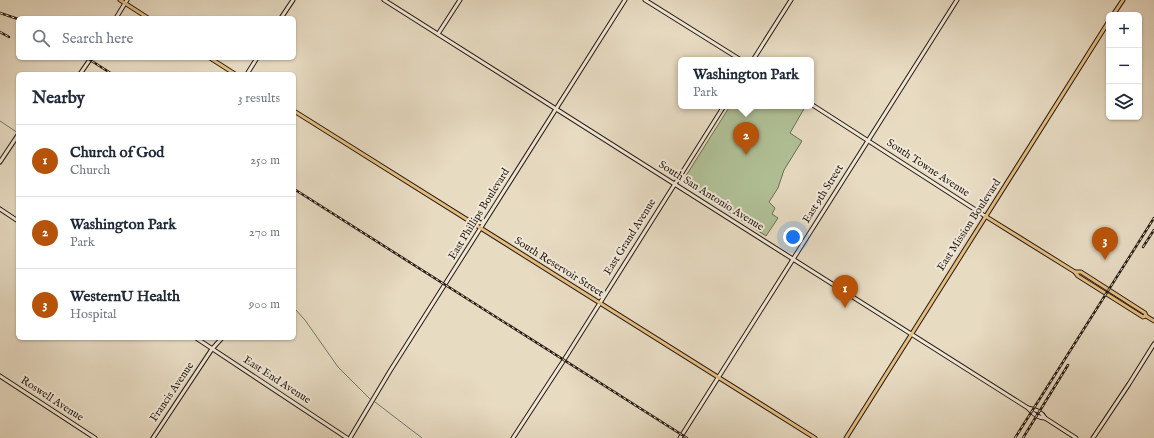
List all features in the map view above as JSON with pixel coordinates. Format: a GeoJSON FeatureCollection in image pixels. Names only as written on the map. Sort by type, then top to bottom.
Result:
{"type":"FeatureCollection","features":[{"type":"Feature","properties":{"kind":"main road"},"geometry":{"type":"LineString","coordinates":[[120,0],[126,2],[145,16]]}},
{"type":"Feature","properties":{"kind":"main road"},"geometry":{"type":"LineString","coordinates":[[1115,12],[1123,0]]}},
{"type":"Feature","properties":{"kind":"main road","name":"East Mission Boulevard"},"geometry":{"type":"LineString","coordinates":[[846,438],[1106,26]]}},
{"type":"Feature","properties":{"kind":"main road"},"geometry":{"type":"LineString","coordinates":[[213,60],[232,72]]}},
{"type":"Feature","properties":{"kind":"main road","name":"South Reservoir Street"},"geometry":{"type":"LineString","coordinates":[[296,112],[815,438]]}},
{"type":"Feature","properties":{"kind":"main road","name":"South Towne Avenue"},"geometry":{"type":"LineString","coordinates":[[986,216],[1075,272]]}},
{"type":"Feature","properties":{"kind":"main road"},"geometry":{"type":"LineString","coordinates":[[1075,272],[1078,276],[1143,317],[1146,316]]}},
{"type":"Feature","properties":{"kind":"main road"},"geometry":{"type":"LineString","coordinates":[[1075,272],[1081,272],[1145,313],[1146,316],[1154,321]]}},
{"type":"Feature","properties":{"kind":"street"},"geometry":{"type":"LineString","coordinates":[[282,16],[293,0]]}},
{"type":"Feature","properties":{"kind":"street","name":"South San Antonio Avenue"},"geometry":{"type":"LineString","coordinates":[[384,0],[912,334],[1028,408],[1041,418],[1045,418],[1076,438]]}},
{"type":"Feature","properties":{"kind":"street"},"geometry":{"type":"LineString","coordinates":[[438,34],[460,0]]}},
{"type":"Feature","properties":{"kind":"street","name":"East Phillips Boulevard"},"geometry":{"type":"LineString","coordinates":[[348,438],[625,0]]}},
{"type":"Feature","properties":{"kind":"street"},"geometry":{"type":"LineString","coordinates":[[645,0],[737,57]]}},
{"type":"Feature","properties":{"kind":"street"},"geometry":{"type":"LineString","coordinates":[[755,57],[791,0]]}},
{"type":"Feature","properties":{"kind":"street","name":"East 9th Street"},"geometry":{"type":"LineString","coordinates":[[680,438],[957,0]]}},
{"type":"Feature","properties":{"kind":"street"},"geometry":{"type":"LineString","coordinates":[[117,16],[126,2]]}},
{"type":"Feature","properties":{"kind":"street"},"geometry":{"type":"LineString","coordinates":[[81,72],[90,60]]}},
{"type":"Feature","properties":{"kind":"street"},"geometry":{"type":"LineString","coordinates":[[248,72],[256,60]]}},
{"type":"Feature","properties":{"kind":"street","name":"South Towne Avenue"},"geometry":{"type":"LineString","coordinates":[[814,106],[986,216]]}},
{"type":"Feature","properties":{"kind":"street","name":"East Grand Avenue"},"geometry":{"type":"LineString","coordinates":[[513,438],[564,360],[722,109]]}},
{"type":"Feature","properties":{"kind":"street"},"geometry":{"type":"LineString","coordinates":[[0,162],[16,138]]}},
{"type":"Feature","properties":{"kind":"street"},"geometry":{"type":"LineString","coordinates":[[0,209],[16,220]]}},
{"type":"Feature","properties":{"kind":"street","name":"East End Avenue"},"geometry":{"type":"LineString","coordinates":[[199,340],[348,438]]}},
{"type":"Feature","properties":{"kind":"street","name":"Francis Avenue"},"geometry":{"type":"LineString","coordinates":[[152,438],[212,349],[220,340]]}},
{"type":"Feature","properties":{"kind":"street"},"geometry":{"type":"LineString","coordinates":[[1093,438],[1154,344]]}},
{"type":"Feature","properties":{"kind":"street","name":"Roswell Avenue"},"geometry":{"type":"LineString","coordinates":[[0,376],[95,438]]}},
{"type":"Feature","properties":{"kind":"green space"},"geometry":{"type":"Polygon","coordinates":[[[728,109],[804,109],[790,133],[802,141],[784,170],[778,188],[769,202],[775,208],[772,214],[778,218],[766,236],[682,182],[728,109]]]}},
{"type":"Feature","properties":{"kind":"waterway"},"geometry":{"type":"LineString","coordinates":[[0,121],[16,132]]}},
{"type":"Feature","properties":{"kind":"waterway"},"geometry":{"type":"LineString","coordinates":[[296,310],[305,320],[338,367],[370,399]]}},
{"type":"Feature","properties":{"kind":"waterway"},"geometry":{"type":"LineString","coordinates":[[375,402],[422,438]]}},
{"type":"Feature","properties":{"kind":"railway"},"geometry":{"type":"LineString","coordinates":[[0,13],[16,18]]}},
{"type":"Feature","properties":{"kind":"railway"},"geometry":{"type":"LineString","coordinates":[[0,32],[9,37]]}},
{"type":"Feature","properties":{"kind":"railway"},"geometry":{"type":"LineString","coordinates":[[90,60],[109,72]]}},
{"type":"Feature","properties":{"kind":"railway"},"geometry":{"type":"LineString","coordinates":[[296,190],[687,438]]}},
{"type":"Feature","properties":{"kind":"railway"},"geometry":{"type":"LineString","coordinates":[[1015,438],[1154,218]]}},
{"type":"Feature","properties":{"kind":"railway"},"geometry":{"type":"LineString","coordinates":[[1143,247],[1154,230]]}},
{"type":"Feature","properties":{"kind":"railway"},"geometry":{"type":"LineString","coordinates":[[1023,438],[1068,365]]}},
{"type":"Feature","properties":{"kind":"place","name":"Washington Park"},"geometry":{"type":"Point","coordinates":[746,155]}},
{"type":"Feature","properties":{"kind":"place","name":"WesternU Health"},"geometry":{"type":"Point","coordinates":[1105,260]}},
{"type":"Feature","properties":{"kind":"place","name":"Church of God"},"geometry":{"type":"Point","coordinates":[845,308]}}]}
